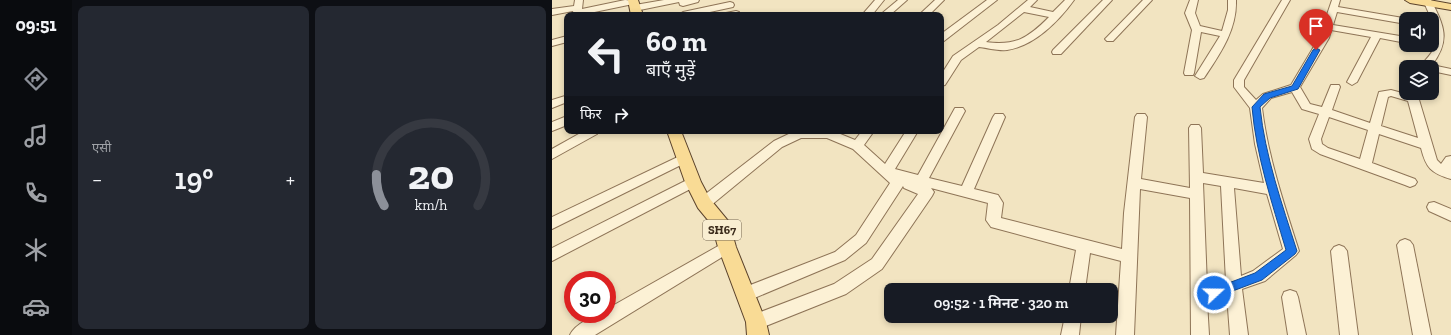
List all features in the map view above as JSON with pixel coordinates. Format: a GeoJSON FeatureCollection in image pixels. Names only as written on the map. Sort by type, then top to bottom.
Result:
{"type":"FeatureCollection","features":[{"type":"Feature","properties":{"kind":"main road"},"geometry":{"type":"LineString","coordinates":[[1410,0],[1428,2],[1451,8]]}},
{"type":"Feature","properties":{"kind":"main road","name":"SH67"},"geometry":{"type":"LineString","coordinates":[[675,134],[693,182],[704,203],[720,222],[727,247],[746,294],[757,328]]}},
{"type":"Feature","properties":{"kind":"street"},"geometry":{"type":"LineString","coordinates":[[585,12],[695,0]]}},
{"type":"Feature","properties":{"kind":"street"},"geometry":{"type":"LineString","coordinates":[[870,12],[880,0]]}},
{"type":"Feature","properties":{"kind":"street"},"geometry":{"type":"LineString","coordinates":[[889,12],[903,0]]}},
{"type":"Feature","properties":{"kind":"street"},"geometry":{"type":"LineString","coordinates":[[927,12],[940,0]]}},
{"type":"Feature","properties":{"kind":"street"},"geometry":{"type":"LineString","coordinates":[[944,37],[993,0]]}},
{"type":"Feature","properties":{"kind":"street"},"geometry":{"type":"LineString","coordinates":[[944,78],[957,58],[1001,28],[1033,0]]}},
{"type":"Feature","properties":{"kind":"street"},"geometry":{"type":"LineString","coordinates":[[978,44],[1006,47],[1017,45],[1036,33],[1070,0]]}},
{"type":"Feature","properties":{"kind":"street"},"geometry":{"type":"LineString","coordinates":[[1057,52],[1108,0]]}},
{"type":"Feature","properties":{"kind":"street"},"geometry":{"type":"LineString","coordinates":[[1110,40],[1148,0]]}},
{"type":"Feature","properties":{"kind":"street"},"geometry":{"type":"LineString","coordinates":[[1189,73],[1197,28],[1190,13],[1194,0]]}},
{"type":"Feature","properties":{"kind":"street"},"geometry":{"type":"LineString","coordinates":[[1200,76],[1221,43],[1232,13],[1232,0]]}},
{"type":"Feature","properties":{"kind":"street"},"geometry":{"type":"LineString","coordinates":[[1199,294],[1214,293],[1258,276],[1291,251],[1258,132],[1256,107],[1239,87],[1239,80],[1286,0]]}},
{"type":"Feature","properties":{"kind":"street"},"geometry":{"type":"LineString","coordinates":[[681,1],[685,12]]}},
{"type":"Feature","properties":{"kind":"street"},"geometry":{"type":"LineString","coordinates":[[696,12],[729,2],[733,12]]}},
{"type":"Feature","properties":{"kind":"street"},"geometry":{"type":"LineString","coordinates":[[1428,2],[1432,12]]}},
{"type":"Feature","properties":{"kind":"street"},"geometry":{"type":"LineString","coordinates":[[552,12],[579,4]]}},
{"type":"Feature","properties":{"kind":"street"},"geometry":{"type":"LineString","coordinates":[[1256,107],[1267,96],[1295,87],[1324,38],[1335,5],[1399,19]]}},
{"type":"Feature","properties":{"kind":"street"},"geometry":{"type":"LineString","coordinates":[[1024,9],[1054,15]]}},
{"type":"Feature","properties":{"kind":"street"},"geometry":{"type":"LineString","coordinates":[[1328,27],[1399,39]]}},
{"type":"Feature","properties":{"kind":"street"},"geometry":{"type":"LineString","coordinates":[[1439,27],[1451,31]]}},
{"type":"Feature","properties":{"kind":"street"},"geometry":{"type":"LineString","coordinates":[[1197,28],[1224,34]]}},
{"type":"Feature","properties":{"kind":"street"},"geometry":{"type":"LineString","coordinates":[[1432,60],[1441,46],[1439,33]]}},
{"type":"Feature","properties":{"kind":"street"},"geometry":{"type":"LineString","coordinates":[[1352,82],[1377,34]]}},
{"type":"Feature","properties":{"kind":"street"},"geometry":{"type":"LineString","coordinates":[[552,43],[564,40]]}},
{"type":"Feature","properties":{"kind":"street"},"geometry":{"type":"LineString","coordinates":[[1439,69],[1451,72]]}},
{"type":"Feature","properties":{"kind":"street"},"geometry":{"type":"LineString","coordinates":[[1295,87],[1306,106],[1426,145]]}},
{"type":"Feature","properties":{"kind":"street"},"geometry":{"type":"LineString","coordinates":[[1335,87],[1315,139],[1316,146],[1324,151],[1410,182]]}},
{"type":"Feature","properties":{"kind":"street"},"geometry":{"type":"LineString","coordinates":[[1365,166],[1383,94],[1399,94]]}},
{"type":"Feature","properties":{"kind":"street"},"geometry":{"type":"LineString","coordinates":[[552,104],[564,99]]}},
{"type":"Feature","properties":{"kind":"street"},"geometry":{"type":"LineString","coordinates":[[1413,100],[1431,162],[1436,168],[1447,172],[1451,160]]}},
{"type":"Feature","properties":{"kind":"street"},"geometry":{"type":"LineString","coordinates":[[921,181],[959,111]]}},
{"type":"Feature","properties":{"kind":"street"},"geometry":{"type":"LineString","coordinates":[[966,191],[999,117]]}},
{"type":"Feature","properties":{"kind":"street"},"geometry":{"type":"LineString","coordinates":[[1125,335],[1134,183],[1141,117]]}},
{"type":"Feature","properties":{"kind":"street"},"geometry":{"type":"LineString","coordinates":[[552,127],[564,121]]}},
{"type":"Feature","properties":{"kind":"street"},"geometry":{"type":"LineString","coordinates":[[1195,128],[1200,335]]}},
{"type":"Feature","properties":{"kind":"street"},"geometry":{"type":"LineString","coordinates":[[552,155],[588,134]]}},
{"type":"Feature","properties":{"kind":"street"},"geometry":{"type":"LineString","coordinates":[[704,203],[778,144],[799,134],[838,134],[857,146],[893,177],[927,192],[877,264],[840,289],[757,328]]}},
{"type":"Feature","properties":{"kind":"street"},"geometry":{"type":"LineString","coordinates":[[857,146],[866,134]]}},
{"type":"Feature","properties":{"kind":"street"},"geometry":{"type":"LineString","coordinates":[[746,294],[840,256],[861,239],[893,177],[911,134]]}},
{"type":"Feature","properties":{"kind":"street"},"geometry":{"type":"LineString","coordinates":[[552,223],[684,158]]}},
{"type":"Feature","properties":{"kind":"street"},"geometry":{"type":"LineString","coordinates":[[893,177],[921,181],[986,196],[996,201],[993,220],[996,223],[1129,257]]}},
{"type":"Feature","properties":{"kind":"street"},"geometry":{"type":"LineString","coordinates":[[1196,177],[1273,190]]}},
{"type":"Feature","properties":{"kind":"street"},"geometry":{"type":"LineString","coordinates":[[552,255],[693,182]]}},
{"type":"Feature","properties":{"kind":"street"},"geometry":{"type":"LineString","coordinates":[[1227,182],[1239,335]]}},
{"type":"Feature","properties":{"kind":"street"},"geometry":{"type":"LineString","coordinates":[[1134,183],[1197,194]]}},
{"type":"Feature","properties":{"kind":"street"},"geometry":{"type":"LineString","coordinates":[[1434,207],[1451,214]]}},
{"type":"Feature","properties":{"kind":"street"},"geometry":{"type":"LineString","coordinates":[[1405,245],[1422,335]]}},
{"type":"Feature","properties":{"kind":"street"},"geometry":{"type":"LineString","coordinates":[[1078,283],[1084,246]]}},
{"type":"Feature","properties":{"kind":"street"},"geometry":{"type":"LineString","coordinates":[[579,335],[727,247]]}},
{"type":"Feature","properties":{"kind":"street"},"geometry":{"type":"LineString","coordinates":[[1339,251],[1350,335]]}},
{"type":"Feature","properties":{"kind":"street"},"geometry":{"type":"LineString","coordinates":[[1290,297],[1297,335]]}},
{"type":"Feature","properties":{"kind":"street"},"geometry":{"type":"LineString","coordinates":[[1070,335],[1072,323]]}},
{"type":"Feature","properties":{"kind":"route"},"geometry":{"type":"LineString","coordinates":[[1214,293],[1258,276],[1291,251],[1258,132],[1256,107],[1267,96],[1295,87],[1316,50]]}}]}
